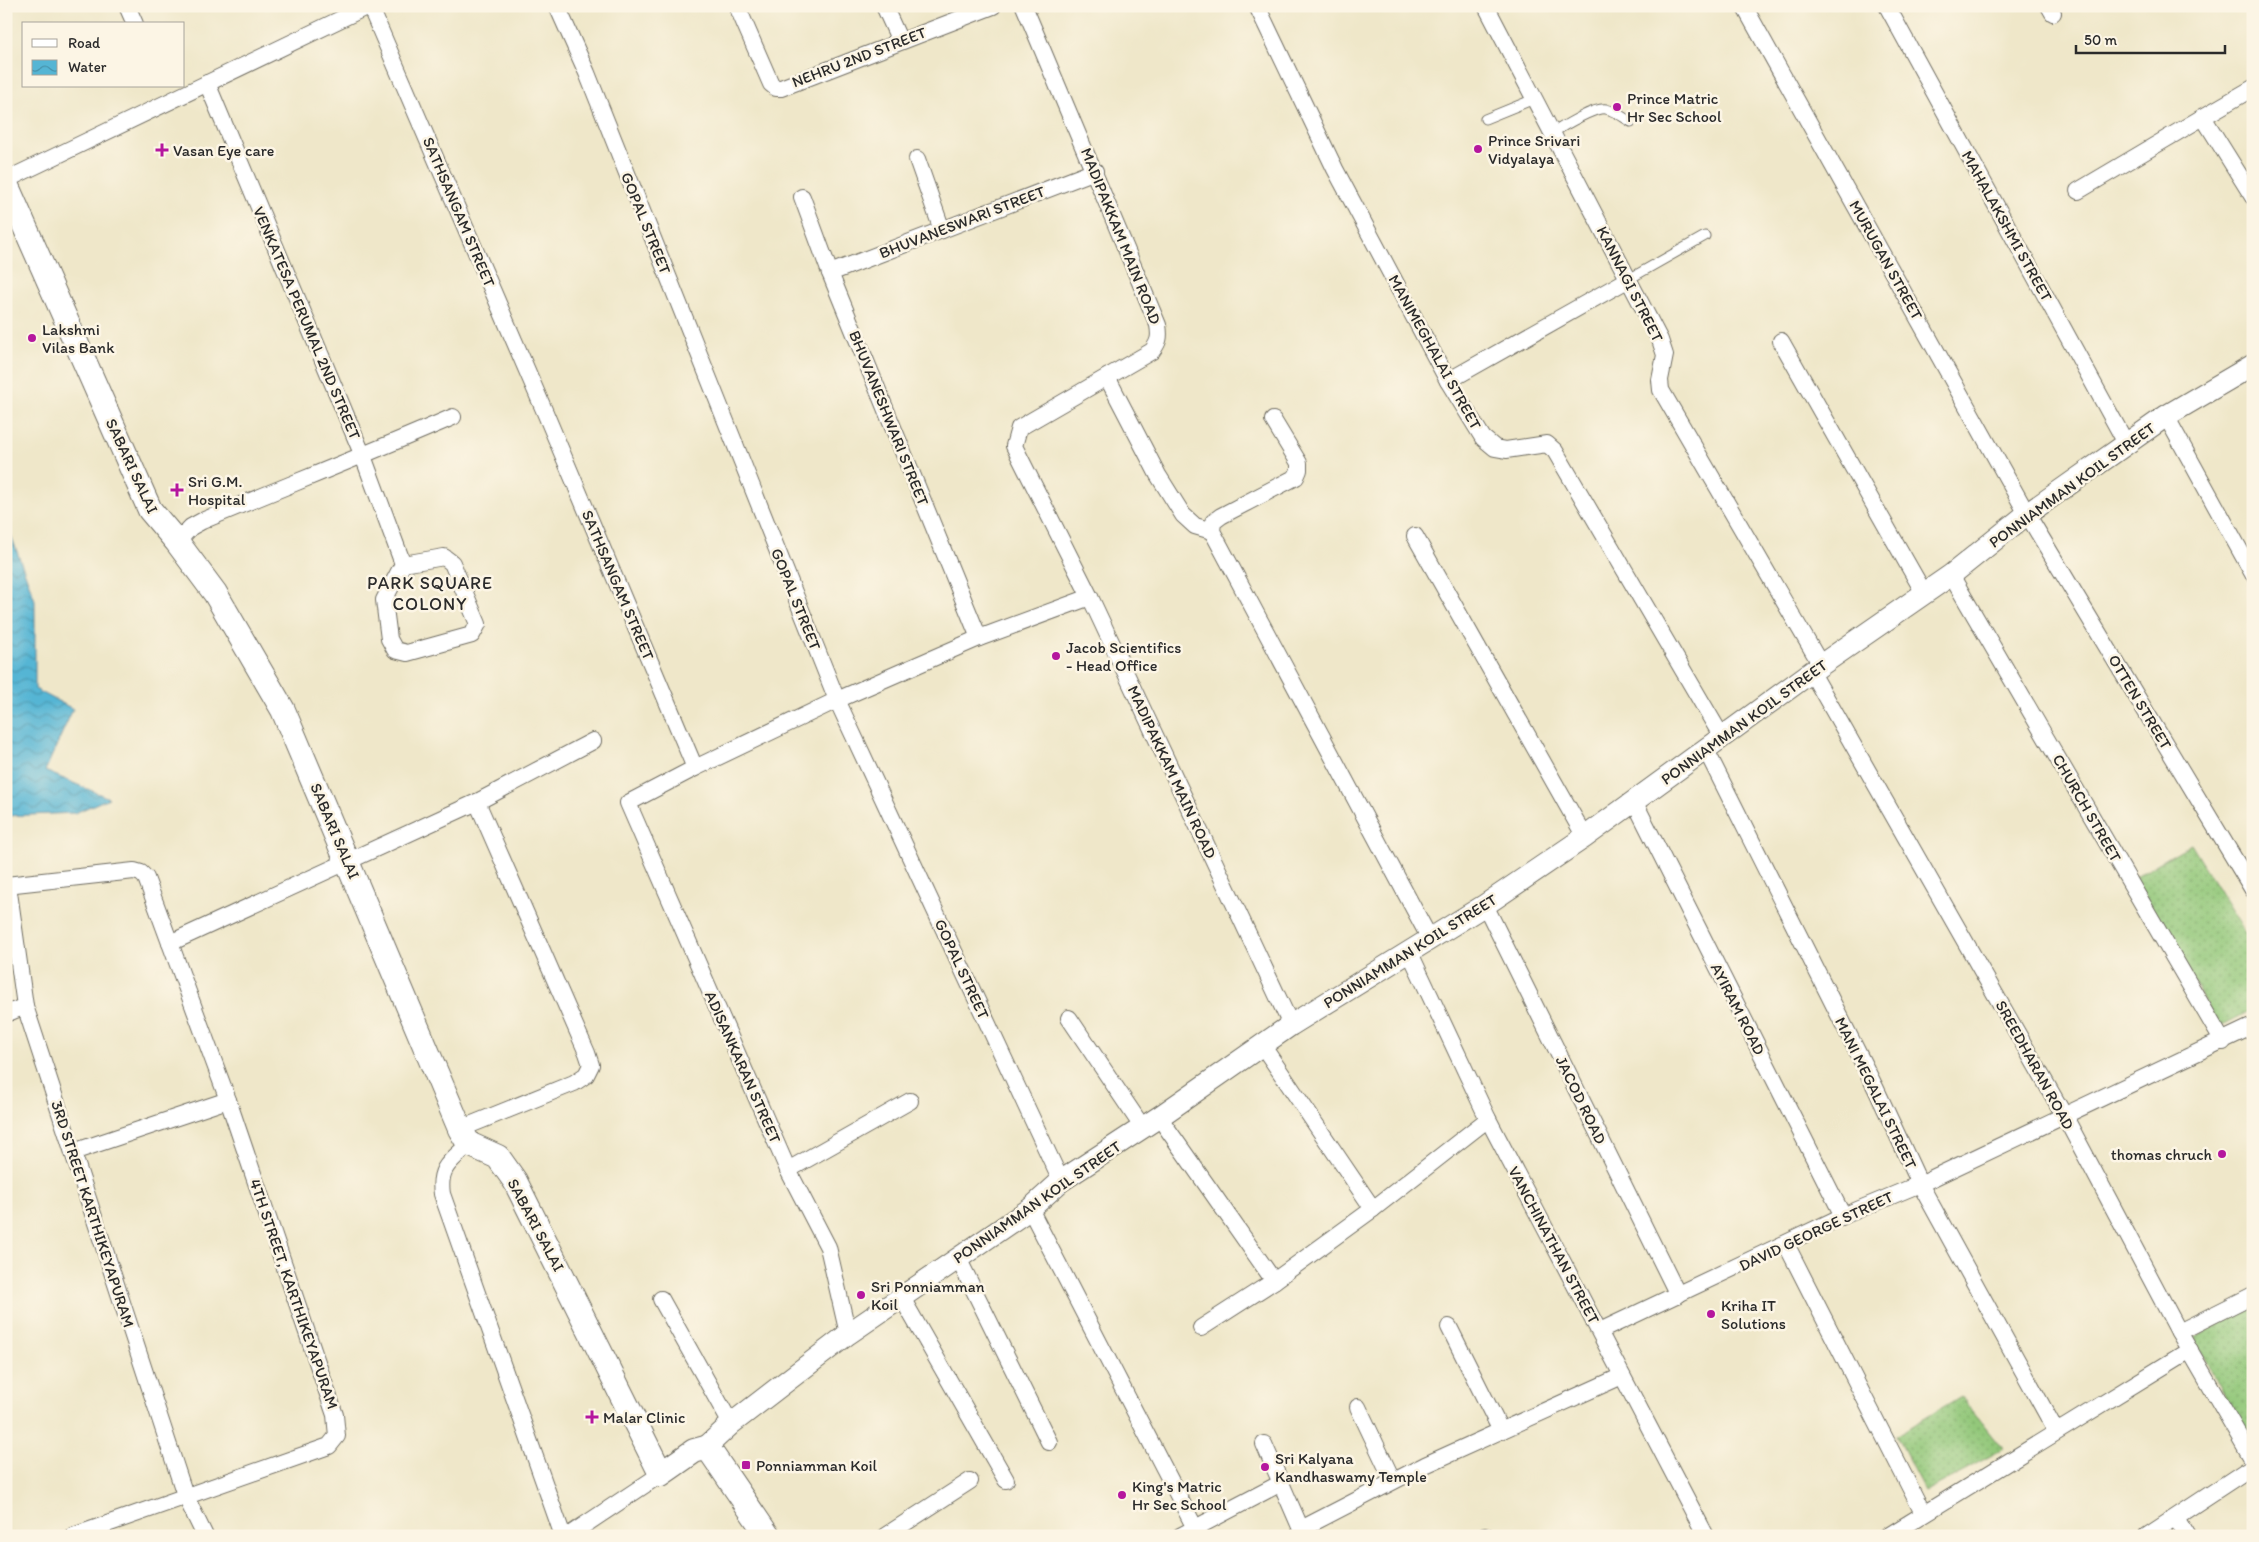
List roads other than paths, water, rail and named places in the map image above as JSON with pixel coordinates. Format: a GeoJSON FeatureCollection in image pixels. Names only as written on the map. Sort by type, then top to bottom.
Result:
{"type":"FeatureCollection","features":[{"type":"Feature","properties":{"kind":"main road","name":"SABARI SALAI"},"geometry":{"type":"LineString","coordinates":[[6,184],[150,510],[177,542],[215,593],[283,710],[465,1136],[498,1157],[515,1181],[661,1474]]}},
{"type":"Feature","properties":{"kind":"main road","name":"PONNIAMMAN KOIL STREET"},"geometry":{"type":"LineString","coordinates":[[661,1474],[694,1451],[705,1448]]}},
{"type":"Feature","properties":{"kind":"main road"},"geometry":{"type":"LineString","coordinates":[[705,1448],[712,1454],[768,1536]]}},
{"type":"Feature","properties":{"kind":"street"},"geometry":{"type":"LineString","coordinates":[[127,6],[134,22]]}},
{"type":"Feature","properties":{"kind":"street"},"geometry":{"type":"LineString","coordinates":[[6,180],[166,93],[207,83],[369,6]]}},
{"type":"Feature","properties":{"kind":"street","name":"SATHSANGAM STREET"},"geometry":{"type":"LineString","coordinates":[[369,6],[544,410],[695,768]]}},
{"type":"Feature","properties":{"kind":"street","name":"GOPAL STREET"},"geometry":{"type":"LineString","coordinates":[[557,6],[590,83],[837,700],[1061,1181]]}},
{"type":"Feature","properties":{"kind":"street","name":"NEHRU 2ND STREET"},"geometry":{"type":"LineString","coordinates":[[737,6],[771,84],[776,88],[781,88],[993,6]]}},
{"type":"Feature","properties":{"kind":"street"},"geometry":{"type":"LineString","coordinates":[[884,6],[900,41]]}},
{"type":"Feature","properties":{"kind":"street","name":"MADIPAKKAM MAIN ROAD"},"geometry":{"type":"LineString","coordinates":[[1024,6],[1158,325],[1160,335],[1159,341],[1152,351],[1019,428],[1014,446],[1090,597],[1291,1025]]}},
{"type":"Feature","properties":{"kind":"street","name":"MANIMEGHALAI STREET"},"geometry":{"type":"LineString","coordinates":[[1257,6],[1335,168],[1448,381],[1483,438],[1495,448],[1506,450],[1547,444],[1555,451],[1714,744]]}},
{"type":"Feature","properties":{"kind":"street","name":"KANNAGI STREET"},"geometry":{"type":"LineString","coordinates":[[1486,6],[1660,340],[1665,355],[1660,380],[1661,390],[1816,669]]}},
{"type":"Feature","properties":{"kind":"street","name":"MURUGAN STREET"},"geometry":{"type":"LineString","coordinates":[[1744,6],[2027,514]]}},
{"type":"Feature","properties":{"kind":"street","name":"MAHALAKSHMI STREET"},"geometry":{"type":"LineString","coordinates":[[1887,6],[2127,445]]}},
{"type":"Feature","properties":{"kind":"street","name":"VENKATESA PERUMAL 2ND STREET"},"geometry":{"type":"LineString","coordinates":[[207,83],[364,456],[403,564]]}},
{"type":"Feature","properties":{"kind":"street"},"geometry":{"type":"LineString","coordinates":[[2078,191],[2253,88]]}},
{"type":"Feature","properties":{"kind":"street"},"geometry":{"type":"LineString","coordinates":[[2203,118],[2253,197]]}},
{"type":"Feature","properties":{"kind":"street"},"geometry":{"type":"LineString","coordinates":[[917,158],[942,230]]}},
{"type":"Feature","properties":{"kind":"street","name":"BHUVANESWARI STREET"},"geometry":{"type":"LineString","coordinates":[[830,273],[1094,171]]}},
{"type":"Feature","properties":{"kind":"street","name":"BHUVANESHWARI STREET"},"geometry":{"type":"LineString","coordinates":[[802,197],[830,273],[979,638]]}},
{"type":"Feature","properties":{"kind":"street"},"geometry":{"type":"LineString","coordinates":[[1448,381],[1629,280]]}},
{"type":"Feature","properties":{"kind":"street"},"geometry":{"type":"LineString","coordinates":[[1781,341],[1924,593]]}},
{"type":"Feature","properties":{"kind":"street","name":"PONNIAMMAN KOIL STREET"},"geometry":{"type":"LineString","coordinates":[[705,1448],[731,1424],[848,1334],[1030,1209],[1061,1181],[1151,1122],[1291,1025],[1485,905],[1585,837],[1816,669],[1951,575],[2027,514],[2166,416],[2253,365]]}},
{"type":"Feature","properties":{"kind":"street"},"geometry":{"type":"LineString","coordinates":[[1107,377],[1158,475],[1183,515],[1195,526],[1212,531]]}},
{"type":"Feature","properties":{"kind":"street"},"geometry":{"type":"LineString","coordinates":[[177,542],[192,527],[202,521],[340,464],[364,456],[453,416]]}},
{"type":"Feature","properties":{"kind":"street"},"geometry":{"type":"LineString","coordinates":[[2166,416],[2253,574]]}},
{"type":"Feature","properties":{"kind":"street"},"geometry":{"type":"LineString","coordinates":[[1273,420],[1299,463],[1296,477],[1221,516],[1213,522],[1212,531],[1430,939]]}},
{"type":"Feature","properties":{"kind":"street","name":"OTTEN STREET"},"geometry":{"type":"LineString","coordinates":[[2027,514],[2253,890]]}},
{"type":"Feature","properties":{"kind":"street"},"geometry":{"type":"LineString","coordinates":[[1415,536],[1585,837]]}},
{"type":"Feature","properties":{"kind":"street"},"geometry":{"type":"LineString","coordinates":[[444,557],[452,563],[478,624],[472,636],[407,653],[395,650],[389,639],[384,600],[403,564],[444,557]]}},
{"type":"Feature","properties":{"kind":"street","name":"CHURCH STREET"},"geometry":{"type":"LineString","coordinates":[[1951,575],[2223,1042]]}},
{"type":"Feature","properties":{"kind":"street"},"geometry":{"type":"LineString","coordinates":[[695,768],[837,700],[979,638],[1090,597]]}},
{"type":"Feature","properties":{"kind":"street","name":"SREEDHARAN ROAD"},"geometry":{"type":"LineString","coordinates":[[1816,669],[2064,1116],[2179,1332],[2253,1460]]}},
{"type":"Feature","properties":{"kind":"street"},"geometry":{"type":"LineString","coordinates":[[170,943],[476,802],[592,742]]}},
{"type":"Feature","properties":{"kind":"street","name":"MANI MEGALAI STREET"},"geometry":{"type":"LineString","coordinates":[[1714,744],[1920,1184],[2056,1431]]}},
{"type":"Feature","properties":{"kind":"street","name":"ADISANKARAN STREET"},"geometry":{"type":"LineString","coordinates":[[695,768],[628,803],[788,1170],[828,1247],[848,1334]]}},
{"type":"Feature","properties":{"kind":"street","name":"AYIRAM ROAD"},"geometry":{"type":"LineString","coordinates":[[1634,801],[1843,1216]]}},
{"type":"Feature","properties":{"kind":"street"},"geometry":{"type":"LineString","coordinates":[[476,802],[591,1065],[586,1075],[574,1083],[465,1136],[442,1170],[440,1184],[563,1536]]}},
{"type":"Feature","properties":{"kind":"street","name":"4TH STREET, KARTHIKEYAPURAM"},"geometry":{"type":"LineString","coordinates":[[7,885],[138,872],[146,878],[228,1100],[335,1414],[337,1436],[329,1446],[185,1495],[73,1536]]}},
{"type":"Feature","properties":{"kind":"street","name":"3RD STREET KARTHIKEYAPURAM"},"geometry":{"type":"LineString","coordinates":[[7,885],[25,1006],[185,1495],[205,1536]]}},
{"type":"Feature","properties":{"kind":"street","name":"JACOD ROAD"},"geometry":{"type":"LineString","coordinates":[[1485,905],[1678,1295]]}},
{"type":"Feature","properties":{"kind":"street","name":"VANCHINATHAN STREET"},"geometry":{"type":"LineString","coordinates":[[1409,951],[1488,1119],[1706,1536]]}},
{"type":"Feature","properties":{"kind":"street"},"geometry":{"type":"LineString","coordinates":[[6,1014],[25,1006]]}},
{"type":"Feature","properties":{"kind":"street"},"geometry":{"type":"LineString","coordinates":[[1069,1018],[1274,1281]]}},
{"type":"Feature","properties":{"kind":"street","name":"DAVID GEORGE STREET"},"geometry":{"type":"LineString","coordinates":[[1600,1332],[1843,1216],[1920,1184],[2223,1042],[2253,1026]]}},
{"type":"Feature","properties":{"kind":"street"},"geometry":{"type":"LineString","coordinates":[[1262,1045],[1373,1209]]}},
{"type":"Feature","properties":{"kind":"street"},"geometry":{"type":"LineString","coordinates":[[73,1152],[228,1100]]}},
{"type":"Feature","properties":{"kind":"street"},"geometry":{"type":"LineString","coordinates":[[788,1170],[910,1101]]}},
{"type":"Feature","properties":{"kind":"street"},"geometry":{"type":"LineString","coordinates":[[1201,1328],[1274,1281],[1373,1209],[1488,1119]]}},
{"type":"Feature","properties":{"kind":"street"},"geometry":{"type":"LineString","coordinates":[[1030,1209],[1195,1528]]}},
{"type":"Feature","properties":{"kind":"street"},"geometry":{"type":"LineString","coordinates":[[1786,1244],[1923,1512]]}},
{"type":"Feature","properties":{"kind":"street"},"geometry":{"type":"LineString","coordinates":[[958,1258],[1049,1442]]}},
{"type":"Feature","properties":{"kind":"street"},"geometry":{"type":"LineString","coordinates":[[2179,1332],[2253,1295]]}},
{"type":"Feature","properties":{"kind":"street"},"geometry":{"type":"LineString","coordinates":[[902,1298],[1006,1480]]}},
{"type":"Feature","properties":{"kind":"street"},"geometry":{"type":"LineString","coordinates":[[661,1299],[731,1424]]}},
{"type":"Feature","properties":{"kind":"street"},"geometry":{"type":"LineString","coordinates":[[1449,1327],[1501,1430]]}},
{"type":"Feature","properties":{"kind":"street"},"geometry":{"type":"LineString","coordinates":[[1888,1536],[1923,1512],[2190,1350]]}},
{"type":"Feature","properties":{"kind":"street"},"geometry":{"type":"LineString","coordinates":[[1264,1444],[1303,1532],[1394,1482],[1501,1430],[1622,1376]]}},
{"type":"Feature","properties":{"kind":"street"},"geometry":{"type":"LineString","coordinates":[[1358,1406],[1394,1482]]}},
{"type":"Feature","properties":{"kind":"street"},"geometry":{"type":"LineString","coordinates":[[2147,1536],[2253,1466]]}},
{"type":"Feature","properties":{"kind":"street","name":"PONNIAMMAN KOIL STREET"},"geometry":{"type":"LineString","coordinates":[[568,1536],[661,1474]]}},
{"type":"Feature","properties":{"kind":"street"},"geometry":{"type":"LineString","coordinates":[[885,1536],[970,1481]]}},
{"type":"Feature","properties":{"kind":"street"},"geometry":{"type":"LineString","coordinates":[[1180,1536],[1281,1483]]}},
{"type":"Feature","properties":{"kind":"street"},"geometry":{"type":"LineString","coordinates":[[2176,1518],[2187,1536]]}},
{"type":"Feature","properties":{"kind":"lane"},"geometry":{"type":"LineString","coordinates":[[1485,119],[1534,99]]}},
{"type":"Feature","properties":{"kind":"lane"},"geometry":{"type":"LineString","coordinates":[[1552,133],[1592,112],[1605,108],[1631,122]]}},
{"type":"Feature","properties":{"kind":"lane"},"geometry":{"type":"LineString","coordinates":[[1629,280],[1705,236]]}},
{"type":"Feature","properties":{"kind":"water"},"geometry":{"type":"Polygon","coordinates":[[[6,522],[35,600],[35,689],[73,709],[45,771],[109,798],[75,813],[6,816],[6,522]]]}},
{"type":"Feature","properties":{"kind":"place","name":"Prince Matric Hr Sec School"},"geometry":{"type":"Point","coordinates":[1617,107]}},
{"type":"Feature","properties":{"kind":"place","name":"Prince Srivari Vidyalaya"},"geometry":{"type":"Point","coordinates":[1478,149]}},
{"type":"Feature","properties":{"kind":"place","name":"Vasan Eye care"},"geometry":{"type":"Point","coordinates":[162,150]}},
{"type":"Feature","properties":{"kind":"place","name":"Lakshmi Vilas Bank"},"geometry":{"type":"Point","coordinates":[32,338]}},
{"type":"Feature","properties":{"kind":"place","name":"Sri G.M. Hospital"},"geometry":{"type":"Point","coordinates":[177,490]}},
{"type":"Feature","properties":{"kind":"place","name":"Jacob Scientifics - Head Office"},"geometry":{"type":"Point","coordinates":[1056,656]}},
{"type":"Feature","properties":{"kind":"place","name":"thomas chruch"},"geometry":{"type":"Point","coordinates":[2222,1154]}},
{"type":"Feature","properties":{"kind":"place","name":"Sri Ponniamman Koil"},"geometry":{"type":"Point","coordinates":[861,1295]}},
{"type":"Feature","properties":{"kind":"place","name":"Kriha IT Solutions"},"geometry":{"type":"Point","coordinates":[1711,1314]}},
{"type":"Feature","properties":{"kind":"place","name":"Malar Clinic"},"geometry":{"type":"Point","coordinates":[592,1417]}},
{"type":"Feature","properties":{"kind":"place","name":"Ponniamman Koil"},"geometry":{"type":"Point","coordinates":[746,1465]}},
{"type":"Feature","properties":{"kind":"place","name":"Sri Kalyana Kandhaswamy Temple"},"geometry":{"type":"Point","coordinates":[1265,1467]}},
{"type":"Feature","properties":{"kind":"place","name":"King's Matric Hr Sec School"},"geometry":{"type":"Point","coordinates":[1122,1495]}},
{"type":"Feature","properties":{"kind":"district","name":"PARK SQUARE COLONY"},"geometry":{"type":"Point","coordinates":[430,593]}}]}
